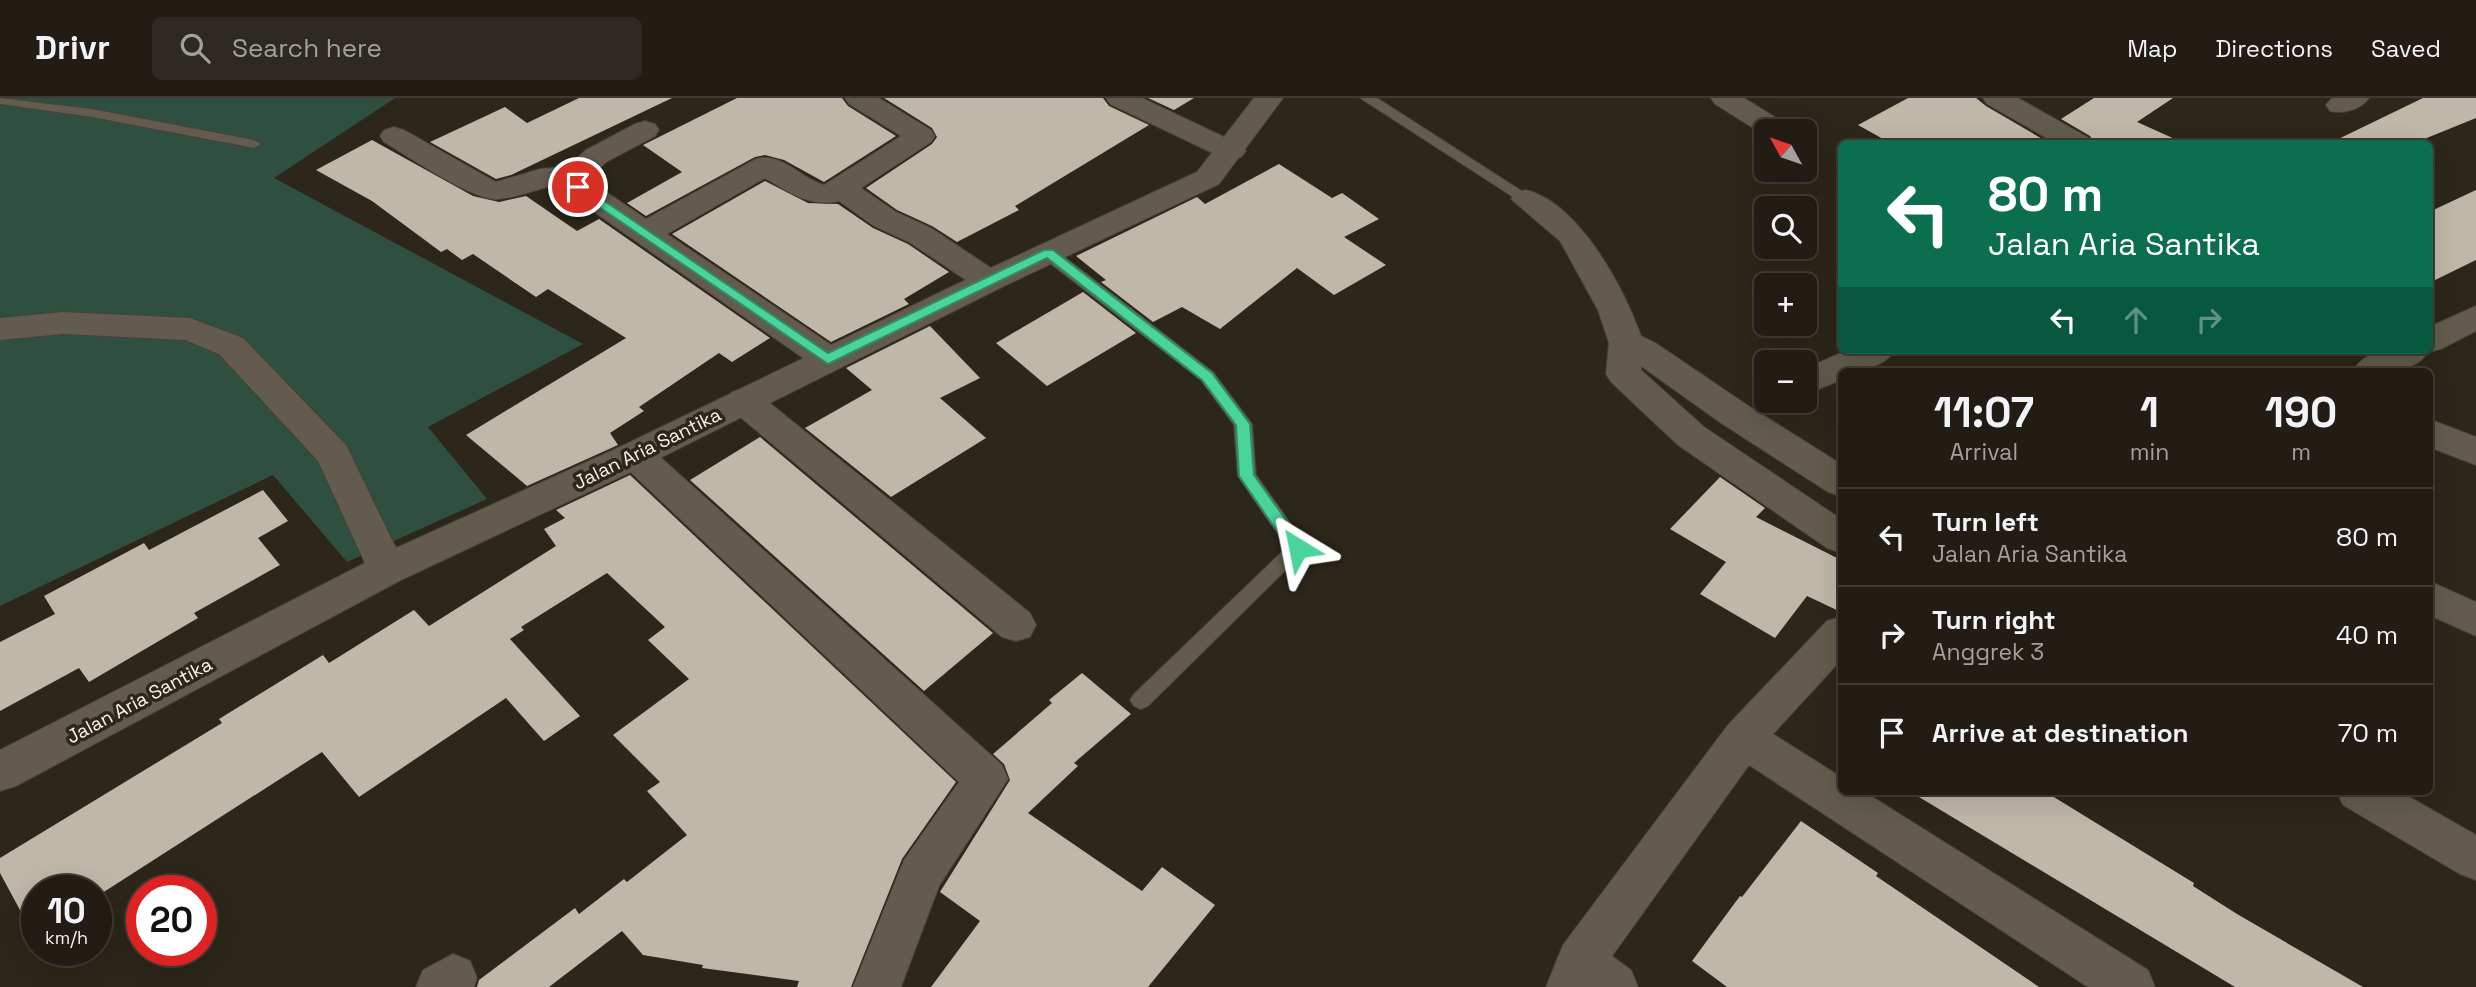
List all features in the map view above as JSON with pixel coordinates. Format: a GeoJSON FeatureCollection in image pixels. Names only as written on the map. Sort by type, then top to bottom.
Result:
{"type":"FeatureCollection","features":[{"type":"Feature","properties":{"kind":"street"},"geometry":{"type":"LineString","coordinates":[[645,233],[766,165],[803,187],[828,195],[921,136],[859,98]]}},
{"type":"Feature","properties":{"kind":"street"},"geometry":{"type":"LineString","coordinates":[[1120,98],[1231,151]]}},
{"type":"Feature","properties":{"kind":"street","name":"Jalan Aria Santika"},"geometry":{"type":"LineString","coordinates":[[0,772],[387,569],[635,455],[989,281],[1208,178],[1269,98]]}},
{"type":"Feature","properties":{"kind":"street"},"geometry":{"type":"LineString","coordinates":[[1725,98],[1758,119]]}},
{"type":"Feature","properties":{"kind":"street"},"geometry":{"type":"LineString","coordinates":[[1997,98],[2072,140]]}},
{"type":"Feature","properties":{"kind":"street"},"geometry":{"type":"LineString","coordinates":[[394,136],[484,188],[497,191],[540,177],[578,174],[596,156],[645,130]]}},
{"type":"Feature","properties":{"kind":"street"},"geometry":{"type":"LineString","coordinates":[[578,174],[578,187],[828,359]]}},
{"type":"Feature","properties":{"kind":"street"},"geometry":{"type":"LineString","coordinates":[[844,186],[851,198],[920,235],[989,281]]}},
{"type":"Feature","properties":{"kind":"street"},"geometry":{"type":"LineString","coordinates":[[1526,199],[1572,235],[1615,310],[1626,344],[1623,374],[1691,436],[1838,536]]}},
{"type":"Feature","properties":{"kind":"street"},"geometry":{"type":"LineString","coordinates":[[2433,339],[2476,317]]}},
{"type":"Feature","properties":{"kind":"street"},"geometry":{"type":"LineString","coordinates":[[0,329],[64,323],[190,330],[231,346],[333,454],[387,569]]}},
{"type":"Feature","properties":{"kind":"street"},"geometry":{"type":"LineString","coordinates":[[1626,344],[1645,352],[1734,414],[1838,480]]}},
{"type":"Feature","properties":{"kind":"street"},"geometry":{"type":"LineString","coordinates":[[1817,377],[1869,354]]}},
{"type":"Feature","properties":{"kind":"street"},"geometry":{"type":"LineString","coordinates":[[2376,368],[2404,354]]}},
{"type":"Feature","properties":{"kind":"street"},"geometry":{"type":"LineString","coordinates":[[744,401],[1016,625]]}},
{"type":"Feature","properties":{"kind":"street"},"geometry":{"type":"LineString","coordinates":[[1691,436],[1754,405]]}},
{"type":"Feature","properties":{"kind":"street"},"geometry":{"type":"LineString","coordinates":[[2433,434],[2476,452]]}},
{"type":"Feature","properties":{"kind":"street"},"geometry":{"type":"LineString","coordinates":[[635,455],[986,779],[920,875],[877,987]]}},
{"type":"Feature","properties":{"kind":"street"},"geometry":{"type":"LineString","coordinates":[[2433,599],[2476,620]]}},
{"type":"Feature","properties":{"kind":"street"},"geometry":{"type":"LineString","coordinates":[[1588,978],[1743,738],[1838,635]]}},
{"type":"Feature","properties":{"kind":"street"},"geometry":{"type":"LineString","coordinates":[[1743,738],[2131,987]]}},
{"type":"Feature","properties":{"kind":"street"},"geometry":{"type":"LineString","coordinates":[[2366,795],[2476,859]]}},
{"type":"Feature","properties":{"kind":"lane"},"geometry":{"type":"LineString","coordinates":[[1367,98],[1526,199]]}},
{"type":"Feature","properties":{"kind":"lane"},"geometry":{"type":"LineString","coordinates":[[0,100],[92,113],[254,144]]}},
{"type":"Feature","properties":{"kind":"lane"},"geometry":{"type":"LineString","coordinates":[[1048,253],[1207,376],[1243,424],[1247,476],[1298,548],[1140,700]]}},
{"type":"Feature","properties":{"kind":"green space"},"geometry":{"type":"Polygon","coordinates":[[[0,98],[395,98],[274,178],[583,344],[428,427],[487,499],[347,562],[273,475],[0,606],[0,98]]]}},
{"type":"Feature","properties":{"kind":"building"},"geometry":{"type":"Polygon","coordinates":[[[579,98],[672,98],[511,175],[496,179],[430,142],[505,107],[527,123],[579,98]]]}},
{"type":"Feature","properties":{"kind":"building"},"geometry":{"type":"Polygon","coordinates":[[[737,98],[842,98],[848,106],[896,136],[824,182],[784,160],[765,155],[755,157],[646,216],[627,203],[682,172],[643,145],[737,98]]]}},
{"type":"Feature","properties":{"kind":"building"},"geometry":{"type":"Polygon","coordinates":[[[884,98],[1103,98],[1109,106],[1149,125],[1015,206],[1019,210],[957,242],[932,226],[897,210],[866,188],[932,144],[937,137],[932,128],[884,98]]]}},
{"type":"Feature","properties":{"kind":"building"},"geometry":{"type":"Polygon","coordinates":[[[1148,98],[1194,98],[1174,110],[1148,98]]]}},
{"type":"Feature","properties":{"kind":"building"},"geometry":{"type":"Polygon","coordinates":[[[1908,98],[1976,98],[2044,140],[1885,140],[1858,125],[1908,98]]]}},
{"type":"Feature","properties":{"kind":"building"},"geometry":{"type":"Polygon","coordinates":[[[2094,98],[2173,98],[2137,122],[2177,140],[2092,140],[2061,119],[2094,98]]]}},
{"type":"Feature","properties":{"kind":"building"},"geometry":{"type":"Polygon","coordinates":[[[2423,98],[2476,98],[2476,118],[2422,140],[2336,140],[2423,98]]]}},
{"type":"Feature","properties":{"kind":"building"},"geometry":{"type":"Polygon","coordinates":[[[372,140],[473,196],[499,202],[526,196],[577,231],[599,219],[770,338],[732,362],[719,353],[639,407],[644,411],[610,433],[618,445],[527,486],[466,435],[626,338],[548,289],[536,297],[473,254],[462,260],[447,249],[441,252],[372,201],[316,170],[372,140]]]}},
{"type":"Feature","properties":{"kind":"building"},"geometry":{"type":"Polygon","coordinates":[[[1279,164],[1332,198],[1342,193],[1379,219],[1344,237],[1386,265],[1334,295],[1297,268],[1220,329],[1182,307],[1153,322],[1101,282],[1106,280],[1076,256],[1197,197],[1205,204],[1279,164]]]}},
{"type":"Feature","properties":{"kind":"building"},"geometry":{"type":"Polygon","coordinates":[[[765,181],[808,203],[838,204],[873,228],[908,244],[949,272],[904,299],[909,304],[831,342],[672,234],[765,181]]]}},
{"type":"Feature","properties":{"kind":"building"},"geometry":{"type":"Polygon","coordinates":[[[2476,190],[2476,260],[2433,281],[2433,210],[2476,190]]]}},
{"type":"Feature","properties":{"kind":"building"},"geometry":{"type":"Polygon","coordinates":[[[1083,292],[1136,333],[1047,386],[996,343],[1083,292]]]}},
{"type":"Feature","properties":{"kind":"building"},"geometry":{"type":"Polygon","coordinates":[[[930,326],[980,378],[940,398],[986,438],[891,497],[805,428],[872,390],[846,368],[930,326]]]}},
{"type":"Feature","properties":{"kind":"building"},"geometry":{"type":"Polygon","coordinates":[[[760,437],[993,633],[924,691],[690,480],[760,437]]]}},
{"type":"Feature","properties":{"kind":"building"},"geometry":{"type":"Polygon","coordinates":[[[630,475],[956,782],[902,859],[851,987],[797,987],[799,981],[702,968],[703,965],[643,955],[622,931],[549,987],[477,987],[479,980],[575,908],[579,914],[624,879],[627,882],[687,835],[647,791],[660,782],[613,735],[689,679],[648,640],[665,627],[607,573],[521,627],[524,630],[510,639],[580,716],[544,741],[506,698],[359,797],[322,752],[130,875],[126,875],[126,878],[112,887],[112,875],[21,875],[21,912],[0,873],[0,858],[222,723],[219,719],[323,655],[329,663],[414,610],[429,626],[556,546],[544,529],[565,518],[556,510],[630,475]]]}},
{"type":"Feature","properties":{"kind":"building"},"geometry":{"type":"Polygon","coordinates":[[[1720,477],[1765,508],[1756,517],[1838,558],[1838,611],[1807,596],[1775,638],[1700,594],[1726,562],[1670,529],[1720,477]]]}},
{"type":"Feature","properties":{"kind":"building"},"geometry":{"type":"Polygon","coordinates":[[[263,490],[288,521],[258,538],[280,565],[194,613],[198,618],[89,682],[79,668],[0,711],[0,642],[55,614],[44,596],[144,543],[149,550],[263,490]]]}},
{"type":"Feature","properties":{"kind":"building"},"geometry":{"type":"Polygon","coordinates":[[[1082,673],[1131,714],[1074,763],[1078,766],[1028,813],[1142,891],[1162,867],[1215,905],[1148,987],[931,987],[980,921],[940,892],[1010,780],[1004,764],[993,754],[1052,703],[1049,700],[1082,673]]]}},
{"type":"Feature","properties":{"kind":"building"},"geometry":{"type":"Polygon","coordinates":[[[1916,795],[2051,795],[2194,883],[2193,886],[2237,914],[2363,987],[2235,987],[1916,795]]]}},
{"type":"Feature","properties":{"kind":"building"},"geometry":{"type":"Polygon","coordinates":[[[1801,821],[1878,873],[1876,876],[2039,987],[1727,987],[1692,961],[1801,821]]]}},
{"type":"Feature","properties":{"kind":"route"},"geometry":{"type":"LineString","coordinates":[[578,187],[828,359],[1048,253],[1207,376],[1243,424],[1247,476],[1298,548]]}}]}
